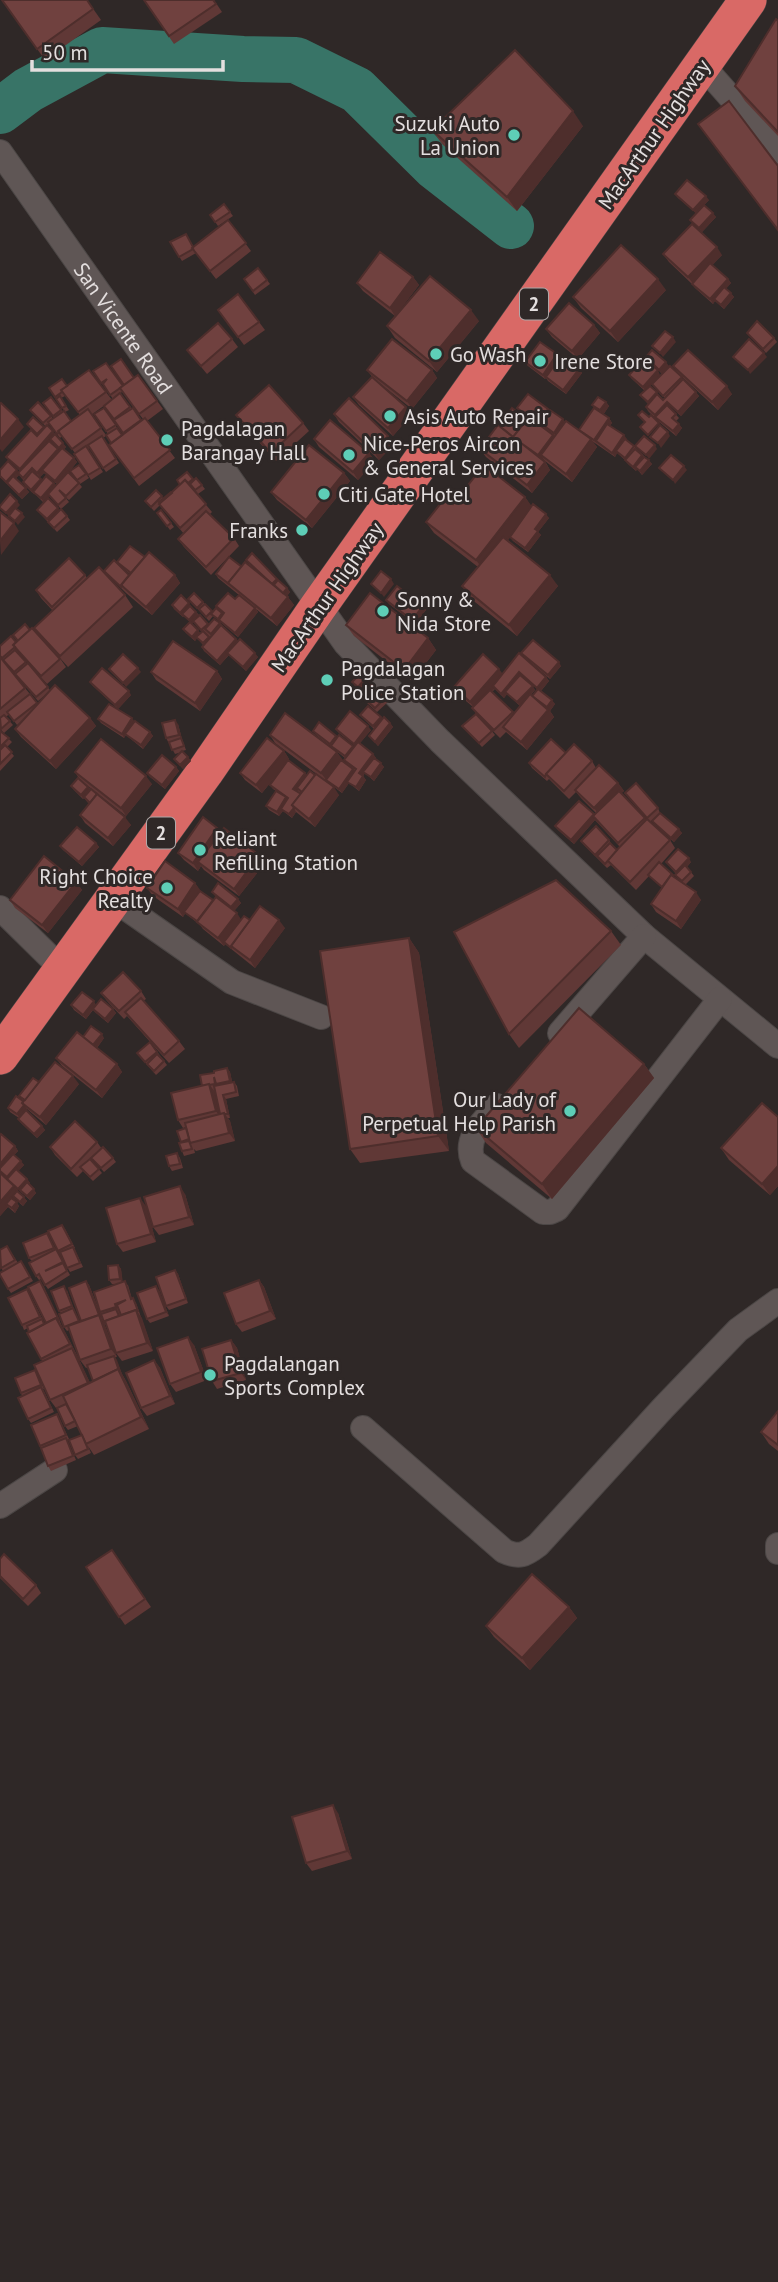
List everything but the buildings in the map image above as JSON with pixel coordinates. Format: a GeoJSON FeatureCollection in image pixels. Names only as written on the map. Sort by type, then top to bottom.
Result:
{"type":"FeatureCollection","features":[{"type":"Feature","properties":{"kind":"highway","name":"MacArthur Highway"},"geometry":{"type":"LineString","coordinates":[[0,1056],[205,772],[318,607],[748,0]]}},
{"type":"Feature","properties":{"kind":"street"},"geometry":{"type":"LineString","coordinates":[[702,65],[778,151]]}},
{"type":"Feature","properties":{"kind":"street","name":"San Vicente Road"},"geometry":{"type":"LineString","coordinates":[[4,157],[346,644],[431,732],[644,936],[778,1046]]}},
{"type":"Feature","properties":{"kind":"street"},"geometry":{"type":"LineString","coordinates":[[113,899],[232,982],[321,1017]]}},
{"type":"Feature","properties":{"kind":"street"},"geometry":{"type":"LineString","coordinates":[[0,908],[63,970]]}},
{"type":"Feature","properties":{"kind":"street"},"geometry":{"type":"LineString","coordinates":[[543,1052],[644,936]]}},
{"type":"Feature","properties":{"kind":"street"},"geometry":{"type":"LineString","coordinates":[[516,1083],[480,1125],[470,1142],[469,1152],[473,1161],[543,1212],[550,1212],[557,1209],[593,1165],[720,999]]}},
{"type":"Feature","properties":{"kind":"street"},"geometry":{"type":"LineString","coordinates":[[363,1429],[504,1551],[525,1555],[538,1545],[738,1330],[778,1301]]}},
{"type":"Feature","properties":{"kind":"street"},"geometry":{"type":"LineString","coordinates":[[0,1506],[55,1470]]}},
{"type":"Feature","properties":{"kind":"street"},"geometry":{"type":"LineString","coordinates":[[778,1545],[778,1552]]}},
{"type":"Feature","properties":{"kind":"waterway"},"geometry":{"type":"LineString","coordinates":[[0,111],[28,90],[102,50],[296,60],[357,90],[434,166],[511,226]]}},
{"type":"Feature","properties":{"kind":"place","name":"Suzuki Auto La Union"},"geometry":{"type":"Point","coordinates":[514,135]}},
{"type":"Feature","properties":{"kind":"place","name":"Go Wash"},"geometry":{"type":"Point","coordinates":[436,354]}},
{"type":"Feature","properties":{"kind":"place","name":"Irene Store"},"geometry":{"type":"Point","coordinates":[540,361]}},
{"type":"Feature","properties":{"kind":"place","name":"Asis Auto Repair"},"geometry":{"type":"Point","coordinates":[390,416]}},
{"type":"Feature","properties":{"kind":"place","name":"Pagdalagan Barangay Hall"},"geometry":{"type":"Point","coordinates":[167,440]}},
{"type":"Feature","properties":{"kind":"place","name":"Nice-Peros Aircon & General Services"},"geometry":{"type":"Point","coordinates":[349,455]}},
{"type":"Feature","properties":{"kind":"place","name":"Citi Gate Hotel"},"geometry":{"type":"Point","coordinates":[324,494]}},
{"type":"Feature","properties":{"kind":"place","name":"Franks"},"geometry":{"type":"Point","coordinates":[302,530]}},
{"type":"Feature","properties":{"kind":"place","name":"Sonny & Nida Store"},"geometry":{"type":"Point","coordinates":[383,611]}},
{"type":"Feature","properties":{"kind":"place","name":"Pagdalagan Police Station"},"geometry":{"type":"Point","coordinates":[327,680]}},
{"type":"Feature","properties":{"kind":"place","name":"Reliant Refilling Station"},"geometry":{"type":"Point","coordinates":[200,850]}},
{"type":"Feature","properties":{"kind":"place","name":"Right Choice Realty"},"geometry":{"type":"Point","coordinates":[167,888]}},
{"type":"Feature","properties":{"kind":"place","name":"Our Lady of Perpetual Help Parish"},"geometry":{"type":"Point","coordinates":[570,1111]}},
{"type":"Feature","properties":{"kind":"place","name":"Pagdalangan Sports Complex"},"geometry":{"type":"Point","coordinates":[210,1375]}}]}
